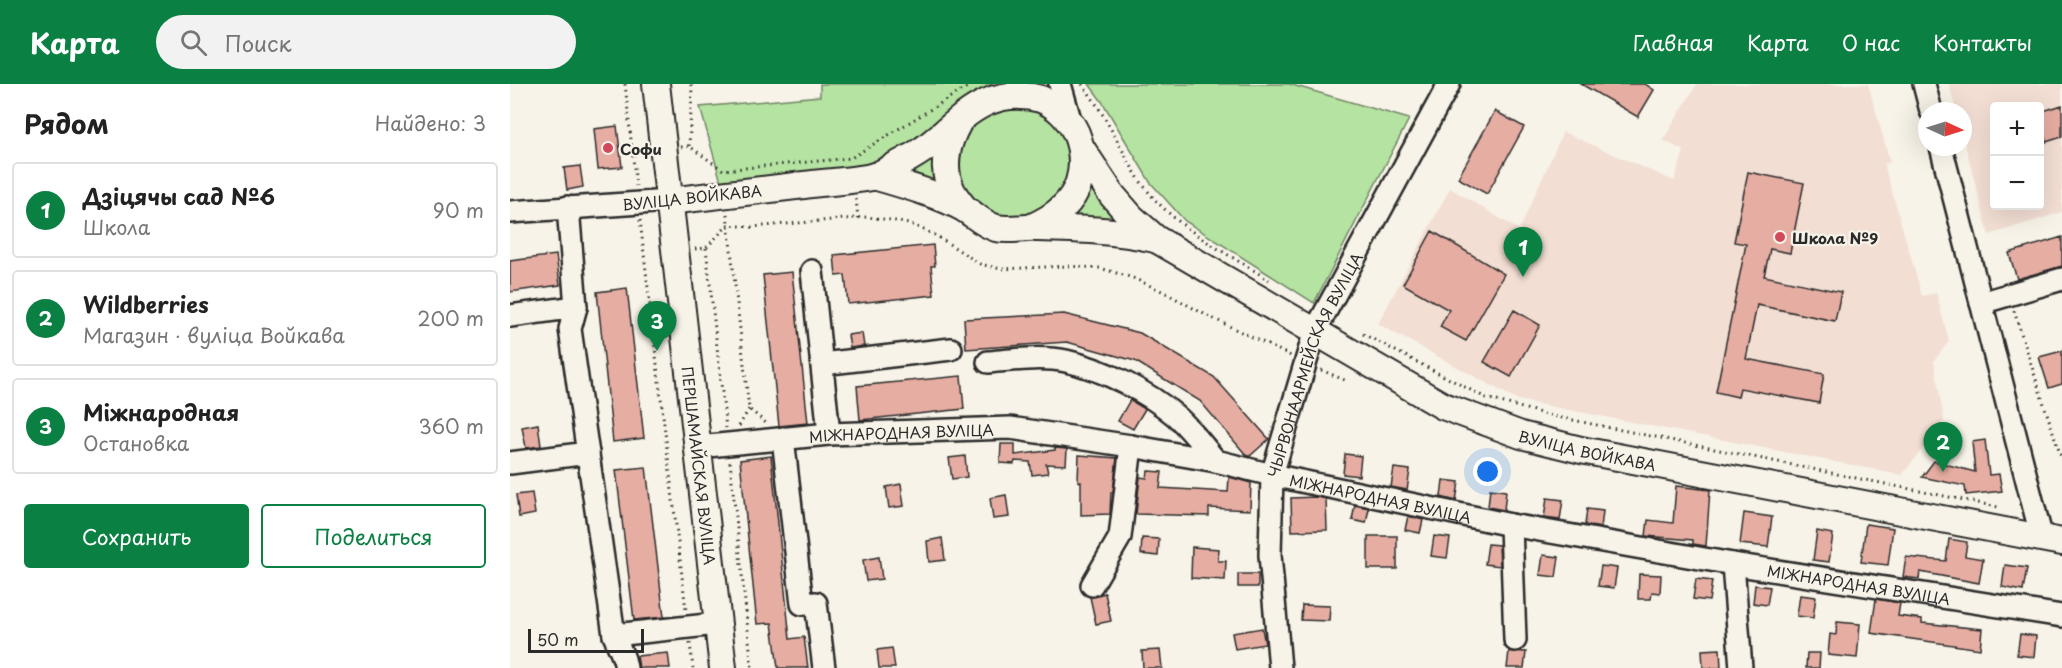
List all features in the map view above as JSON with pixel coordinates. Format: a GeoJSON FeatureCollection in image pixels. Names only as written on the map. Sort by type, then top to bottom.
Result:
{"type":"FeatureCollection","features":[{"type":"Feature","properties":{"kind":"main road","name":"ПЕРШАМАЙСКАЯ ВУЛІЦА"},"geometry":{"type":"LineString","coordinates":[[656,84],[723,668]]}},
{"type":"Feature","properties":{"kind":"main road","name":"ВУЛІЦА ВОЙКАВА"},"geometry":{"type":"LineString","coordinates":[[669,201],[874,176],[923,150],[972,107],[985,99],[1007,89],[1032,95],[1054,106],[1071,124],[1081,148],[1112,195],[1131,217],[1156,239],[1443,406],[1521,435],[1592,452],[2052,540]]}},
{"type":"Feature","properties":{"kind":"main road","name":"ВУЛІЦА ВОЙКАВА"},"geometry":{"type":"LineString","coordinates":[[961,117],[949,139],[945,164],[951,188],[965,209]]}},
{"type":"Feature","properties":{"kind":"main road","name":"ВУЛІЦА ВОЙКАВА"},"geometry":{"type":"LineString","coordinates":[[874,176],[918,189],[965,209],[979,220],[996,228],[1014,230],[1032,227],[1047,221],[1061,211],[1072,197],[1080,173],[1081,148]]}},
{"type":"Feature","properties":{"kind":"main road","name":"ВУЛІЦА ВОЙКАВА"},"geometry":{"type":"LineString","coordinates":[[1032,227],[1125,232],[1156,239]]}},
{"type":"Feature","properties":{"kind":"street"},"geometry":{"type":"LineString","coordinates":[[1060,84],[1071,124]]}},
{"type":"Feature","properties":{"kind":"street","name":"ЧЫРВОНААРМЕЙСКАЯ ВУЛІЦА"},"geometry":{"type":"LineString","coordinates":[[1280,668],[1270,555],[1272,475],[1315,331],[1449,84]]}},
{"type":"Feature","properties":{"kind":"street"},"geometry":{"type":"LineString","coordinates":[[1924,84],[1929,102]]}},
{"type":"Feature","properties":{"kind":"street"},"geometry":{"type":"LineString","coordinates":[[1943,156],[1981,303],[2052,540]]}},
{"type":"Feature","properties":{"kind":"street","name":"ВУЛІЦА ВОЙКАВА"},"geometry":{"type":"LineString","coordinates":[[510,212],[669,201]]}},
{"type":"Feature","properties":{"kind":"street"},"geometry":{"type":"LineString","coordinates":[[568,207],[576,308],[570,329],[614,635],[626,668]]}},
{"type":"Feature","properties":{"kind":"street"},"geometry":{"type":"LineString","coordinates":[[812,271],[829,434]]}},
{"type":"Feature","properties":{"kind":"street"},"geometry":{"type":"LineString","coordinates":[[1981,303],[2062,279]]}},
{"type":"Feature","properties":{"kind":"street"},"geometry":{"type":"LineString","coordinates":[[510,316],[576,308]]}},
{"type":"Feature","properties":{"kind":"street"},"geometry":{"type":"LineString","coordinates":[[822,364],[951,349]]}},
{"type":"Feature","properties":{"kind":"street"},"geometry":{"type":"LineString","coordinates":[[988,362],[1026,359],[1065,361],[1109,375],[1177,416],[1216,461]]}},
{"type":"Feature","properties":{"kind":"street","name":"МІЖНАРОДНАЯ ВУЛІЦА"},"geometry":{"type":"LineString","coordinates":[[698,447],[829,434],[1010,428],[1216,461],[1272,475],[1511,525],[1733,564],[2062,616]]}},
{"type":"Feature","properties":{"kind":"street"},"geometry":{"type":"LineString","coordinates":[[783,438],[802,604],[816,603],[825,668]]}},
{"type":"Feature","properties":{"kind":"street"},"geometry":{"type":"LineString","coordinates":[[1092,585],[1120,537],[1131,446]]}},
{"type":"Feature","properties":{"kind":"street"},"geometry":{"type":"LineString","coordinates":[[510,462],[588,453]]}},
{"type":"Feature","properties":{"kind":"street"},"geometry":{"type":"LineString","coordinates":[[1511,525],[1515,640]]}},
{"type":"Feature","properties":{"kind":"street"},"geometry":{"type":"LineString","coordinates":[[1733,564],[1741,668]]}},
{"type":"Feature","properties":{"kind":"street"},"geometry":{"type":"LineString","coordinates":[[614,635],[717,624]]}},
{"type":"Feature","properties":{"kind":"path"},"geometry":{"type":"LineString","coordinates":[[626,84],[636,186]]}},
{"type":"Feature","properties":{"kind":"path"},"geometry":{"type":"LineString","coordinates":[[692,84],[688,146],[723,170],[851,158],[972,84]]}},
{"type":"Feature","properties":{"kind":"path"},"geometry":{"type":"LineString","coordinates":[[1082,84],[1095,100],[1140,180],[1165,208],[1195,233],[1274,283]]}},
{"type":"Feature","properties":{"kind":"path"},"geometry":{"type":"LineString","coordinates":[[632,152],[647,151]]}},
{"type":"Feature","properties":{"kind":"path"},"geometry":{"type":"LineString","coordinates":[[856,198],[858,218]]}},
{"type":"Feature","properties":{"kind":"path"},"geometry":{"type":"LineString","coordinates":[[640,218],[693,668]]}},
{"type":"Feature","properties":{"kind":"path"},"geometry":{"type":"LineString","coordinates":[[728,225],[752,227],[858,218],[891,220],[913,225],[937,236],[980,264],[1001,269],[1068,266],[1100,268],[1133,278],[1164,292],[1206,315],[1347,381]]}},
{"type":"Feature","properties":{"kind":"path"},"geometry":{"type":"LineString","coordinates":[[690,250],[706,248],[728,225]]}},
{"type":"Feature","properties":{"kind":"path"},"geometry":{"type":"LineString","coordinates":[[728,225],[749,409],[783,438]]}},
{"type":"Feature","properties":{"kind":"path"},"geometry":{"type":"LineString","coordinates":[[645,255],[652,254]]}},
{"type":"Feature","properties":{"kind":"path"},"geometry":{"type":"LineString","coordinates":[[2009,295],[2062,460]]}},
{"type":"Feature","properties":{"kind":"path"},"geometry":{"type":"LineString","coordinates":[[1362,333],[1486,398],[1506,404],[1548,415],[2001,508]]}},
{"type":"Feature","properties":{"kind":"shaded area","name":"Школа №9"},"geometry":{"type":"Polygon","coordinates":[[[1697,84],[1868,84],[1890,162],[1884,164],[1922,296],[1936,293],[1949,341],[1934,361],[1944,421],[1902,475],[1518,400],[1378,324],[1450,188],[1519,230],[1563,132],[1674,181],[1684,151],[1663,140],[1697,84]]]}},
{"type":"Feature","properties":{"kind":"shaded area"},"geometry":{"type":"Polygon","coordinates":[[[1949,84],[2062,84],[2062,212],[1989,235],[1968,156],[1972,156],[1972,102],[1954,102],[1949,84]]]}},
{"type":"Feature","properties":{"kind":"green space"},"geometry":{"type":"Polygon","coordinates":[[[820,84],[997,84],[956,104],[922,138],[870,164],[721,182],[700,107],[820,96],[820,84]]]}},
{"type":"Feature","properties":{"kind":"green space"},"geometry":{"type":"Polygon","coordinates":[[[1089,84],[1289,84],[1409,119],[1314,303],[1185,221],[1150,182],[1103,103],[1089,84]]]}},
{"type":"Feature","properties":{"kind":"green space"},"geometry":{"type":"Polygon","coordinates":[[[1014,106],[1036,110],[1054,122],[1066,140],[1070,162],[1066,184],[1054,202],[1036,214],[1014,218],[992,214],[974,202],[962,184],[958,162],[962,140],[974,122],[992,110],[1014,106]]]}},
{"type":"Feature","properties":{"kind":"green space"},"geometry":{"type":"Polygon","coordinates":[[[941,142],[946,195],[893,175],[941,142]]]}},
{"type":"Feature","properties":{"kind":"green space"},"geometry":{"type":"Polygon","coordinates":[[[1087,181],[1127,226],[1057,223],[1087,181]]]}},
{"type":"Feature","properties":{"kind":"building"},"geometry":{"type":"Polygon","coordinates":[[[1581,84],[1645,84],[1654,90],[1638,117],[1581,84]]]}},
{"type":"Feature","properties":{"kind":"building"},"geometry":{"type":"Polygon","coordinates":[[[2062,105],[2062,137],[2046,142],[2044,111],[2062,105]]]}},
{"type":"Feature","properties":{"kind":"building"},"geometry":{"type":"Polygon","coordinates":[[[1495,111],[1524,127],[1487,194],[1458,178],[1495,111]]]}},
{"type":"Feature","properties":{"kind":"building","name":"Софи"},"geometry":{"type":"Polygon","coordinates":[[[617,126],[622,167],[598,169],[594,129],[617,126]]]}},
{"type":"Feature","properties":{"kind":"building"},"geometry":{"type":"Polygon","coordinates":[[[580,166],[583,187],[567,190],[564,168],[580,166]]]}},
{"type":"Feature","properties":{"kind":"building"},"geometry":{"type":"Polygon","coordinates":[[[1748,172],[1804,183],[1790,253],[1770,249],[1764,276],[1841,292],[1835,321],[1757,305],[1746,359],[1824,374],[1819,403],[1740,388],[1738,397],[1716,392],[1746,244],[1734,242],[1748,172]]]}},
{"type":"Feature","properties":{"kind":"building"},"geometry":{"type":"Polygon","coordinates":[[[1432,231],[1504,274],[1466,341],[1440,327],[1449,310],[1403,284],[1432,231]]]}},
{"type":"Feature","properties":{"kind":"building"},"geometry":{"type":"Polygon","coordinates":[[[2062,237],[2062,266],[2017,279],[2009,253],[2062,237]]]}},
{"type":"Feature","properties":{"kind":"building"},"geometry":{"type":"Polygon","coordinates":[[[933,245],[935,266],[931,266],[934,295],[848,304],[845,275],[836,276],[834,255],[933,245]]]}},
{"type":"Feature","properties":{"kind":"building"},"geometry":{"type":"Polygon","coordinates":[[[556,255],[560,285],[510,292],[510,261],[556,255]]]}},
{"type":"Feature","properties":{"kind":"building"},"geometry":{"type":"Polygon","coordinates":[[[792,272],[808,423],[779,426],[763,275],[792,272]]]}},
{"type":"Feature","properties":{"kind":"building"},"geometry":{"type":"Polygon","coordinates":[[[627,288],[644,438],[613,442],[597,292],[627,288]]]}},
{"type":"Feature","properties":{"kind":"building"},"geometry":{"type":"Polygon","coordinates":[[[1514,310],[1540,325],[1511,377],[1484,362],[1514,310]]]}},
{"type":"Feature","properties":{"kind":"building"},"geometry":{"type":"Polygon","coordinates":[[[1064,314],[1140,333],[1214,377],[1269,439],[1250,456],[1247,456],[1200,401],[1135,361],[1067,342],[966,349],[964,319],[1064,314]]]}},
{"type":"Feature","properties":{"kind":"building"},"geometry":{"type":"Polygon","coordinates":[[[862,333],[864,346],[850,348],[848,335],[862,333]]]}},
{"type":"Feature","properties":{"kind":"building"},"geometry":{"type":"Polygon","coordinates":[[[2062,351],[2062,384],[2049,388],[2039,357],[2062,351]]]}},
{"type":"Feature","properties":{"kind":"building"},"geometry":{"type":"Polygon","coordinates":[[[961,376],[964,409],[860,420],[857,386],[961,376]]]}},
{"type":"Feature","properties":{"kind":"building"},"geometry":{"type":"Polygon","coordinates":[[[1130,400],[1145,409],[1133,429],[1118,421],[1130,400]]]}},
{"type":"Feature","properties":{"kind":"building"},"geometry":{"type":"Polygon","coordinates":[[[538,424],[541,446],[526,448],[522,427],[538,424]]]}},
{"type":"Feature","properties":{"kind":"building"},"geometry":{"type":"Polygon","coordinates":[[[1985,440],[1989,475],[1999,474],[2002,491],[1966,495],[1965,486],[1922,477],[1934,461],[1975,472],[1972,442],[1985,440]]]}},
{"type":"Feature","properties":{"kind":"building"},"geometry":{"type":"Polygon","coordinates":[[[1001,444],[1015,444],[1015,455],[1055,450],[1055,448],[1067,449],[1066,465],[1046,464],[1048,473],[1032,475],[1030,462],[1000,463],[1001,444]]]}},
{"type":"Feature","properties":{"kind":"building"},"geometry":{"type":"Polygon","coordinates":[[[1345,454],[1361,456],[1359,476],[1343,474],[1345,454]]]}},
{"type":"Feature","properties":{"kind":"building"},"geometry":{"type":"Polygon","coordinates":[[[1079,455],[1117,458],[1110,514],[1081,515],[1081,482],[1078,481],[1079,455]]]}},
{"type":"Feature","properties":{"kind":"building"},"geometry":{"type":"Polygon","coordinates":[[[771,456],[790,639],[804,637],[808,668],[778,668],[772,623],[757,624],[740,460],[771,456]]]}},
{"type":"Feature","properties":{"kind":"building"},"geometry":{"type":"Polygon","coordinates":[[[965,456],[967,477],[952,479],[949,458],[965,456]]]}},
{"type":"Feature","properties":{"kind":"building"},"geometry":{"type":"Polygon","coordinates":[[[646,467],[664,617],[634,620],[616,470],[646,467]]]}},
{"type":"Feature","properties":{"kind":"building"},"geometry":{"type":"Polygon","coordinates":[[[1394,468],[1410,470],[1407,490],[1391,487],[1394,468]]]}},
{"type":"Feature","properties":{"kind":"building"},"geometry":{"type":"Polygon","coordinates":[[[1148,471],[1162,472],[1160,488],[1228,492],[1229,477],[1251,483],[1250,510],[1209,508],[1209,516],[1136,514],[1140,477],[1147,478],[1148,471]]]}},
{"type":"Feature","properties":{"kind":"building"},"geometry":{"type":"Polygon","coordinates":[[[1443,480],[1459,482],[1456,501],[1441,497],[1443,480]]]}},
{"type":"Feature","properties":{"kind":"building"},"geometry":{"type":"Polygon","coordinates":[[[901,484],[904,506],[889,508],[886,487],[901,484]]]}},
{"type":"Feature","properties":{"kind":"building"},"geometry":{"type":"Polygon","coordinates":[[[1676,486],[1710,490],[1706,546],[1693,544],[1693,540],[1646,536],[1648,520],[1673,523],[1676,486]]]}},
{"type":"Feature","properties":{"kind":"building"},"geometry":{"type":"Polygon","coordinates":[[[1490,489],[1506,491],[1504,510],[1488,507],[1490,489]]]}},
{"type":"Feature","properties":{"kind":"building"},"geometry":{"type":"Polygon","coordinates":[[[532,493],[535,514],[519,517],[516,495],[532,493]]]}},
{"type":"Feature","properties":{"kind":"building"},"geometry":{"type":"Polygon","coordinates":[[[1006,495],[1009,517],[993,519],[990,498],[1006,495]]]}},
{"type":"Feature","properties":{"kind":"building"},"geometry":{"type":"Polygon","coordinates":[[[1291,498],[1326,499],[1327,530],[1292,531],[1291,498]]]}},
{"type":"Feature","properties":{"kind":"building"},"geometry":{"type":"Polygon","coordinates":[[[1547,498],[1563,500],[1560,520],[1544,518],[1547,498]]]}},
{"type":"Feature","properties":{"kind":"building"},"geometry":{"type":"Polygon","coordinates":[[[1355,505],[1369,508],[1366,523],[1352,520],[1355,505]]]}},
{"type":"Feature","properties":{"kind":"building"},"geometry":{"type":"Polygon","coordinates":[[[1587,509],[1603,511],[1601,528],[1585,525],[1587,509]]]}},
{"type":"Feature","properties":{"kind":"building"},"geometry":{"type":"Polygon","coordinates":[[[1744,513],[1772,517],[1768,547],[1740,544],[1744,513]]]}},
{"type":"Feature","properties":{"kind":"building"},"geometry":{"type":"Polygon","coordinates":[[[1408,516],[1423,520],[1420,533],[1405,530],[1408,516]]]}},
{"type":"Feature","properties":{"kind":"building"},"geometry":{"type":"Polygon","coordinates":[[[1866,524],[1893,528],[1888,565],[1861,562],[1866,524]]]}},
{"type":"Feature","properties":{"kind":"building"},"geometry":{"type":"Polygon","coordinates":[[[1817,531],[1833,534],[1829,562],[1813,560],[1817,531]]]}},
{"type":"Feature","properties":{"kind":"building"},"geometry":{"type":"Polygon","coordinates":[[[1368,536],[1397,536],[1397,569],[1368,569],[1368,536]]]}},
{"type":"Feature","properties":{"kind":"building"},"geometry":{"type":"Polygon","coordinates":[[[1434,536],[1450,538],[1447,558],[1431,556],[1434,536]]]}},
{"type":"Feature","properties":{"kind":"building"},"geometry":{"type":"Polygon","coordinates":[[[942,538],[945,560],[929,562],[927,541],[942,538]]]}},
{"type":"Feature","properties":{"kind":"building"},"geometry":{"type":"Polygon","coordinates":[[[1142,538],[1159,539],[1158,556],[1141,554],[1142,538]]]}},
{"type":"Feature","properties":{"kind":"building"},"geometry":{"type":"Polygon","coordinates":[[[1949,539],[1967,542],[1965,556],[1983,559],[1979,583],[1920,572],[1919,579],[1903,577],[1906,557],[1946,561],[1949,539]]]}},
{"type":"Feature","properties":{"kind":"building"},"geometry":{"type":"Polygon","coordinates":[[[1488,544],[1499,545],[1500,566],[1485,564],[1488,544]]]}},
{"type":"Feature","properties":{"kind":"building"},"geometry":{"type":"Polygon","coordinates":[[[1192,547],[1219,549],[1218,561],[1226,561],[1225,580],[1191,578],[1192,547]]]}},
{"type":"Feature","properties":{"kind":"building"},"geometry":{"type":"Polygon","coordinates":[[[1543,555],[1559,557],[1556,577],[1540,575],[1543,555]]]}},
{"type":"Feature","properties":{"kind":"building"},"geometry":{"type":"Polygon","coordinates":[[[879,557],[882,579],[866,581],[863,560],[879,557]]]}},
{"type":"Feature","properties":{"kind":"building"},"geometry":{"type":"Polygon","coordinates":[[[2005,565],[2027,568],[2023,591],[2002,587],[2005,565]]]}},
{"type":"Feature","properties":{"kind":"building"},"geometry":{"type":"Polygon","coordinates":[[[1601,566],[1617,568],[1614,588],[1598,586],[1601,566]]]}},
{"type":"Feature","properties":{"kind":"building"},"geometry":{"type":"Polygon","coordinates":[[[1238,574],[1258,574],[1258,587],[1238,587],[1238,574]]]}},
{"type":"Feature","properties":{"kind":"building"},"geometry":{"type":"Polygon","coordinates":[[[1639,574],[1661,575],[1660,593],[1652,592],[1651,599],[1638,599],[1639,574]]]}},
{"type":"Feature","properties":{"kind":"building"},"geometry":{"type":"Polygon","coordinates":[[[1696,579],[1712,581],[1709,601],[1693,599],[1696,579]]]}},
{"type":"Feature","properties":{"kind":"building"},"geometry":{"type":"Polygon","coordinates":[[[1755,585],[1770,587],[1767,605],[1753,603],[1755,585]]]}},
{"type":"Feature","properties":{"kind":"building"},"geometry":{"type":"Polygon","coordinates":[[[1105,593],[1111,621],[1096,624],[1090,597],[1105,593]]]}},
{"type":"Feature","properties":{"kind":"building"},"geometry":{"type":"Polygon","coordinates":[[[1800,595],[1816,597],[1813,618],[1797,616],[1800,595]]]}},
{"type":"Feature","properties":{"kind":"building"},"geometry":{"type":"Polygon","coordinates":[[[1876,599],[1900,603],[1898,616],[1922,619],[1922,623],[1982,629],[1980,649],[1871,633],[1876,599]]]}},
{"type":"Feature","properties":{"kind":"building"},"geometry":{"type":"Polygon","coordinates":[[[1302,605],[1330,606],[1329,621],[1301,620],[1302,605]]]}},
{"type":"Feature","properties":{"kind":"building"},"geometry":{"type":"Polygon","coordinates":[[[1837,622],[1860,624],[1857,658],[1828,655],[1830,634],[1836,635],[1837,622]]]}},
{"type":"Feature","properties":{"kind":"building"},"geometry":{"type":"Polygon","coordinates":[[[1262,628],[1265,644],[1235,649],[1232,633],[1262,628]]]}},
{"type":"Feature","properties":{"kind":"building"},"geometry":{"type":"Polygon","coordinates":[[[2020,634],[2036,636],[2034,657],[2017,655],[2020,634]]]}},
{"type":"Feature","properties":{"kind":"building"},"geometry":{"type":"Polygon","coordinates":[[[892,648],[895,668],[879,668],[877,650],[892,648]]]}},
{"type":"Feature","properties":{"kind":"building"},"geometry":{"type":"Polygon","coordinates":[[[1720,649],[1721,668],[1703,668],[1702,650],[1720,649]]]}},
{"type":"Feature","properties":{"kind":"building"},"geometry":{"type":"Polygon","coordinates":[[[1160,650],[1162,668],[1143,668],[1142,651],[1160,650]]]}},
{"type":"Feature","properties":{"kind":"building"},"geometry":{"type":"Polygon","coordinates":[[[1509,651],[1526,652],[1524,668],[1507,668],[1509,651]]]}},
{"type":"Feature","properties":{"kind":"building"},"geometry":{"type":"Polygon","coordinates":[[[668,653],[670,668],[639,668],[637,656],[668,653]]]}},
{"type":"Feature","properties":{"kind":"building"},"geometry":{"type":"Polygon","coordinates":[[[1807,653],[1820,653],[1819,668],[1806,668],[1807,653]]]}},
{"type":"Feature","properties":{"kind":"place","name":"Софи"},"geometry":{"type":"Point","coordinates":[608,148]}},
{"type":"Feature","properties":{"kind":"place","name":"Школа №9"},"geometry":{"type":"Point","coordinates":[1780,237]}},
{"type":"Feature","properties":{"kind":"place","name":"Дзіцячы сад №6"},"geometry":{"type":"Point","coordinates":[1523,277]}},
{"type":"Feature","properties":{"kind":"place","name":"Міжнародная"},"geometry":{"type":"Point","coordinates":[657,351]}},
{"type":"Feature","properties":{"kind":"place","name":"Wildberries"},"geometry":{"type":"Point","coordinates":[1943,472]}}]}
